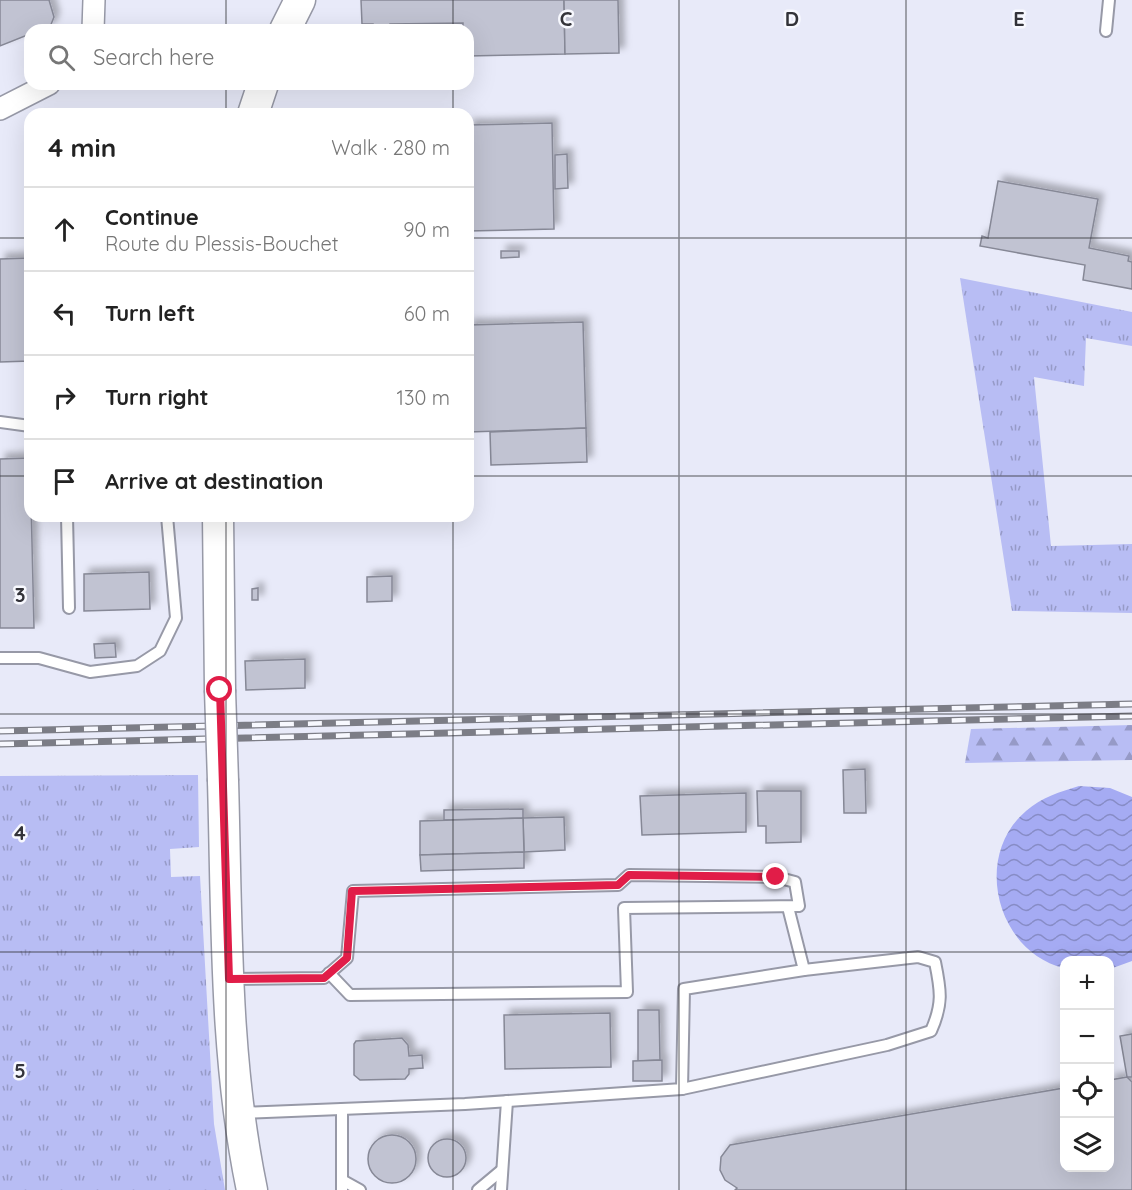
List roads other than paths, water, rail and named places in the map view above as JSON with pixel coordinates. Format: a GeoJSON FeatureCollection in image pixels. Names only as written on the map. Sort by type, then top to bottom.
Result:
{"type":"FeatureCollection","features":[{"type":"Feature","properties":{"kind":"street"},"geometry":{"type":"LineString","coordinates":[[93,24],[94,0]]}},
{"type":"Feature","properties":{"kind":"street"},"geometry":{"type":"LineString","coordinates":[[288,24],[300,0]]}},
{"type":"Feature","properties":{"kind":"street"},"geometry":{"type":"LineString","coordinates":[[0,109],[37,90]]}},
{"type":"Feature","properties":{"kind":"street"},"geometry":{"type":"LineString","coordinates":[[256,108],[261,90]]}},
{"type":"Feature","properties":{"kind":"street"},"geometry":{"type":"LineString","coordinates":[[218,522],[220,690],[230,1019],[245,1155],[252,1190]]}},
{"type":"Feature","properties":{"kind":"lane"},"geometry":{"type":"LineString","coordinates":[[1106,31],[1109,0]]}},
{"type":"Feature","properties":{"kind":"lane"},"geometry":{"type":"LineString","coordinates":[[0,422],[24,425]]}},
{"type":"Feature","properties":{"kind":"lane"},"geometry":{"type":"LineString","coordinates":[[67,522],[69,608]]}},
{"type":"Feature","properties":{"kind":"lane"},"geometry":{"type":"LineString","coordinates":[[0,658],[39,658],[90,672],[137,666],[160,651],[176,618],[168,522]]}},
{"type":"Feature","properties":{"kind":"lane"},"geometry":{"type":"LineString","coordinates":[[229,979],[324,978],[329,973],[347,958],[352,891],[618,885],[629,875],[776,877],[795,882],[799,906],[624,908],[627,992],[350,994],[329,973]]}},
{"type":"Feature","properties":{"kind":"lane"},"geometry":{"type":"LineString","coordinates":[[788,907],[804,970]]}},
{"type":"Feature","properties":{"kind":"lane"},"geometry":{"type":"LineString","coordinates":[[240,1113],[507,1101],[682,1089],[887,1045],[931,1031],[940,1011],[940,983],[935,962],[918,957],[804,970],[684,989],[682,1089]]}},
{"type":"Feature","properties":{"kind":"lane"},"geometry":{"type":"LineString","coordinates":[[501,1190],[507,1101]]}},
{"type":"Feature","properties":{"kind":"lane"},"geometry":{"type":"LineString","coordinates":[[342,1109],[342,1185],[360,1190]]}},
{"type":"Feature","properties":{"kind":"lane"},"geometry":{"type":"LineString","coordinates":[[478,1190],[502,1170]]}},
{"type":"Feature","properties":{"kind":"water"},"geometry":{"type":"Polygon","coordinates":[[[1079,786],[1110,788],[1132,797],[1132,961],[1114,968],[1114,956],[1060,956],[1060,966],[1041,959],[1022,943],[1008,923],[1000,901],[997,877],[1000,853],[1009,830],[1026,811],[1051,795],[1079,786]]]}},
{"type":"Feature","properties":{"kind":"railway"},"geometry":{"type":"LineString","coordinates":[[0,731],[1132,704]]}},
{"type":"Feature","properties":{"kind":"railway"},"geometry":{"type":"LineString","coordinates":[[0,744],[1132,716]]}}]}
